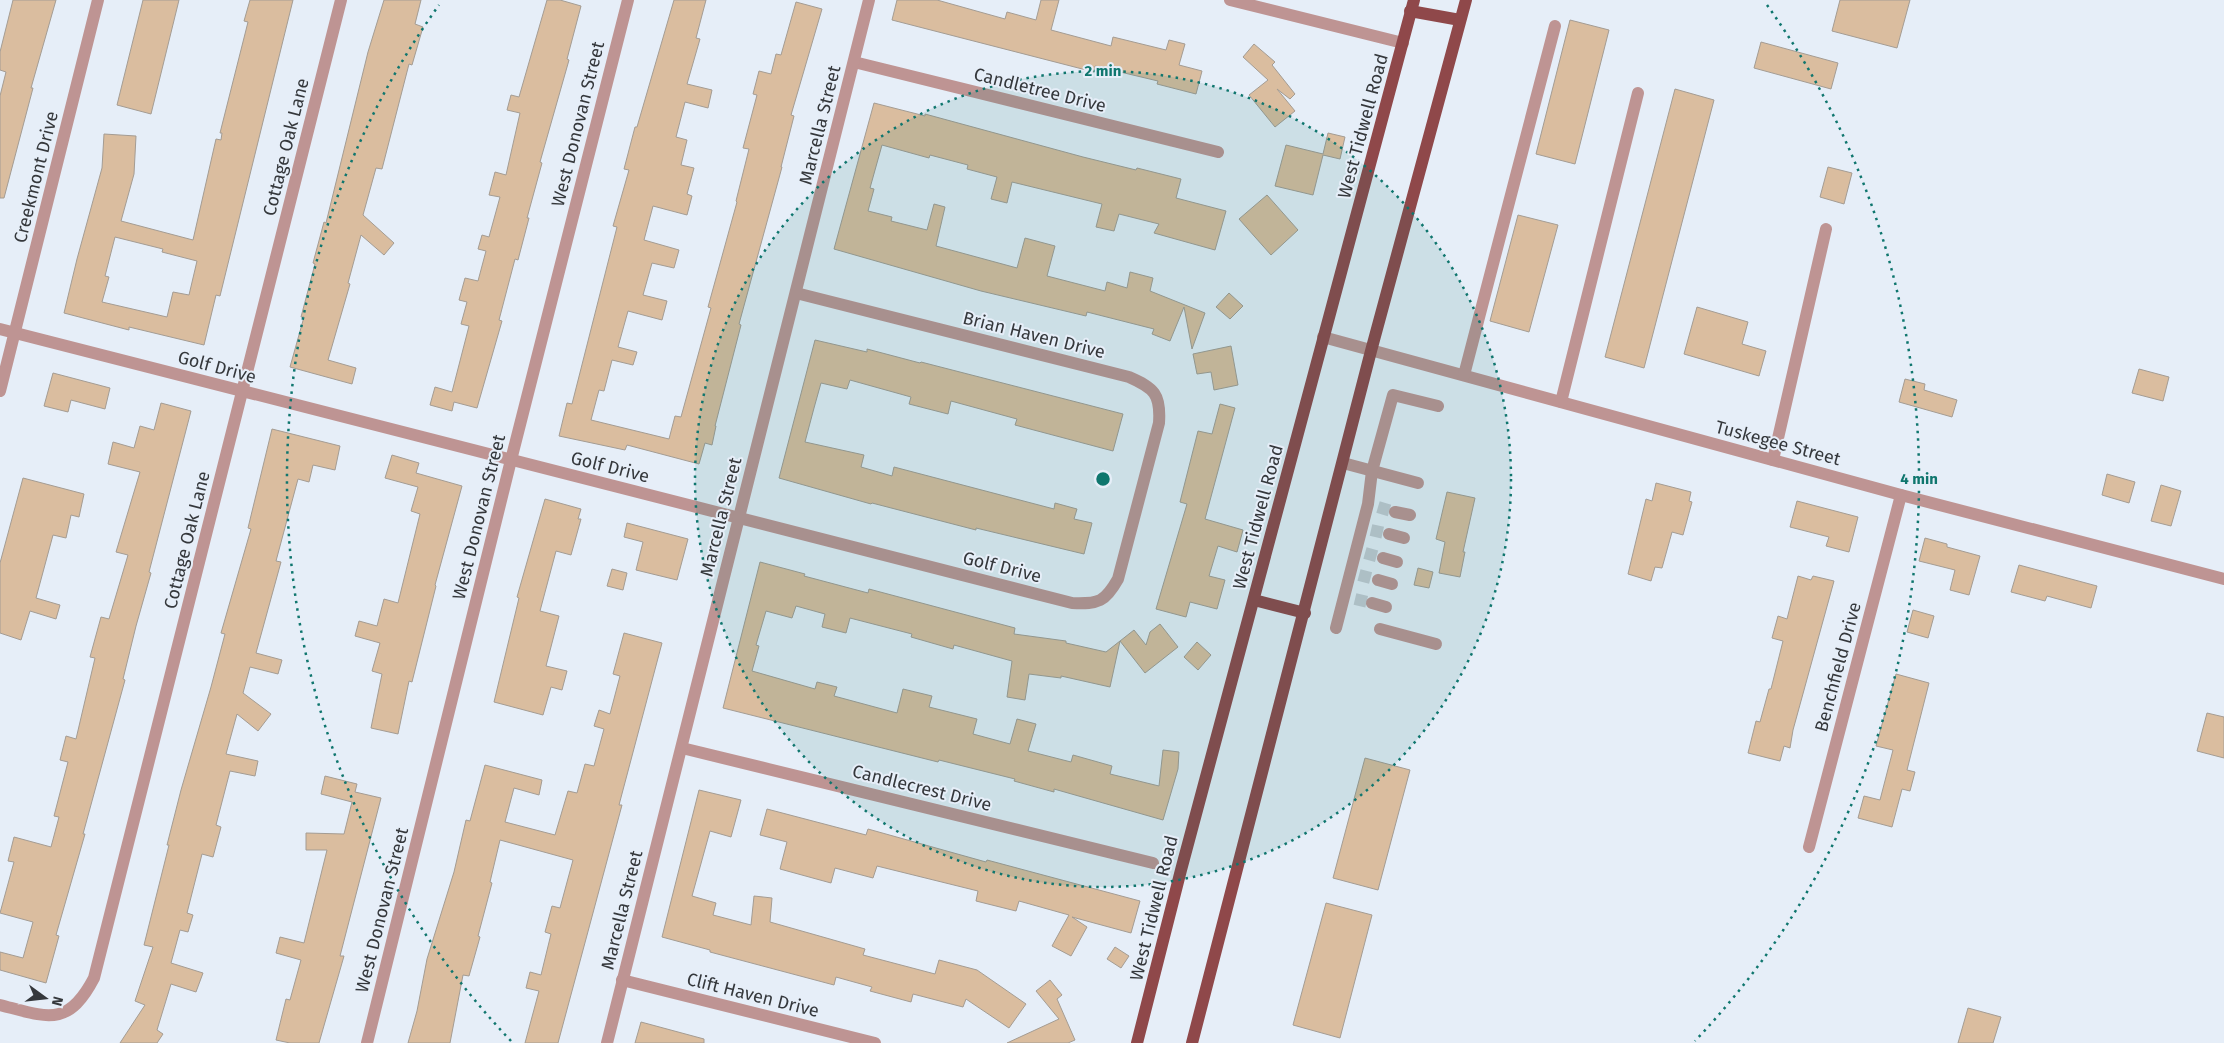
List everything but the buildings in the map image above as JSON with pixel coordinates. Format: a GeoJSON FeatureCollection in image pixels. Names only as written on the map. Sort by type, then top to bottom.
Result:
{"type":"FeatureCollection","features":[{"type":"Feature","properties":{"kind":"main road"},"geometry":{"type":"LineString","coordinates":[[1192,1043],[1371,351],[1466,0]]}},
{"type":"Feature","properties":{"kind":"main road","name":"West Tidwell Road"},"geometry":{"type":"LineString","coordinates":[[1137,1043],[1412,5]]}},
{"type":"Feature","properties":{"kind":"main road"},"geometry":{"type":"LineString","coordinates":[[1412,5],[1460,20]]}},
{"type":"Feature","properties":{"kind":"main road"},"geometry":{"type":"LineString","coordinates":[[1254,600],[1304,613]]}},
{"type":"Feature","properties":{"kind":"street","name":"Creekmont Drive"},"geometry":{"type":"LineString","coordinates":[[0,391],[98,0]]}},
{"type":"Feature","properties":{"kind":"street","name":"Cottage Oak Lane"},"geometry":{"type":"LineString","coordinates":[[0,1004],[37,1014],[57,1015],[74,1009],[84,997],[94,978],[341,0]]}},
{"type":"Feature","properties":{"kind":"street","name":"West Donovan Street"},"geometry":{"type":"LineString","coordinates":[[367,1043],[511,460],[628,0]]}},
{"type":"Feature","properties":{"kind":"street","name":"Marcella Street"},"geometry":{"type":"LineString","coordinates":[[606,1043],[682,748],[869,0]]}},
{"type":"Feature","properties":{"kind":"street"},"geometry":{"type":"LineString","coordinates":[[1230,0],[1403,43]]}},
{"type":"Feature","properties":{"kind":"street"},"geometry":{"type":"LineString","coordinates":[[1464,375],[1555,26]]}},
{"type":"Feature","properties":{"kind":"street","name":"Candletree Drive"},"geometry":{"type":"LineString","coordinates":[[854,62],[1218,152]]}},
{"type":"Feature","properties":{"kind":"street"},"geometry":{"type":"LineString","coordinates":[[1561,402],[1638,93]]}},
{"type":"Feature","properties":{"kind":"street"},"geometry":{"type":"LineString","coordinates":[[1773,460],[1826,229]]}},
{"type":"Feature","properties":{"kind":"street","name":"Brian Haven Drive"},"geometry":{"type":"LineString","coordinates":[[796,293],[1128,377],[1144,383],[1155,392],[1160,406],[1159,423],[1140,496]]}},
{"type":"Feature","properties":{"kind":"street","name":"Golf Drive"},"geometry":{"type":"LineString","coordinates":[[0,329],[1072,603],[1094,604],[1108,595],[1118,579],[1140,496]]}},
{"type":"Feature","properties":{"kind":"street","name":"Tuskegee Street"},"geometry":{"type":"LineString","coordinates":[[1323,337],[1901,495],[2224,579]]}},
{"type":"Feature","properties":{"kind":"street"},"geometry":{"type":"LineString","coordinates":[[1336,628],[1350,598],[1373,506],[1372,471],[1392,395],[1438,406]]}},
{"type":"Feature","properties":{"kind":"street"},"geometry":{"type":"LineString","coordinates":[[1343,463],[1418,483]]}},
{"type":"Feature","properties":{"kind":"street","name":"Benchfield Drive"},"geometry":{"type":"LineString","coordinates":[[1809,847],[1901,495]]}},
{"type":"Feature","properties":{"kind":"street"},"geometry":{"type":"LineString","coordinates":[[1395,512],[1410,516]]}},
{"type":"Feature","properties":{"kind":"street"},"geometry":{"type":"LineString","coordinates":[[1389,534],[1404,538]]}},
{"type":"Feature","properties":{"kind":"street"},"geometry":{"type":"LineString","coordinates":[[1383,558],[1398,562]]}},
{"type":"Feature","properties":{"kind":"street"},"geometry":{"type":"LineString","coordinates":[[1378,580],[1392,584]]}},
{"type":"Feature","properties":{"kind":"street"},"geometry":{"type":"LineString","coordinates":[[1372,603],[1386,607]]}},
{"type":"Feature","properties":{"kind":"street"},"geometry":{"type":"LineString","coordinates":[[1380,629],[1436,644]]}},
{"type":"Feature","properties":{"kind":"street","name":"Candlecrest Drive"},"geometry":{"type":"LineString","coordinates":[[682,748],[1153,863]]}},
{"type":"Feature","properties":{"kind":"street","name":"Clift Haven Drive"},"geometry":{"type":"LineString","coordinates":[[622,980],[875,1043]]}},
{"type":"Feature","properties":{"kind":"tunnel"},"geometry":{"type":"LineString","coordinates":[[1378,507],[1395,512]]}},
{"type":"Feature","properties":{"kind":"tunnel"},"geometry":{"type":"LineString","coordinates":[[1371,530],[1389,534]]}},
{"type":"Feature","properties":{"kind":"tunnel"},"geometry":{"type":"LineString","coordinates":[[1365,553],[1383,558]]}},
{"type":"Feature","properties":{"kind":"tunnel"},"geometry":{"type":"LineString","coordinates":[[1359,575],[1378,580]]}},
{"type":"Feature","properties":{"kind":"tunnel"},"geometry":{"type":"LineString","coordinates":[[1355,599],[1372,603]]}}]}
